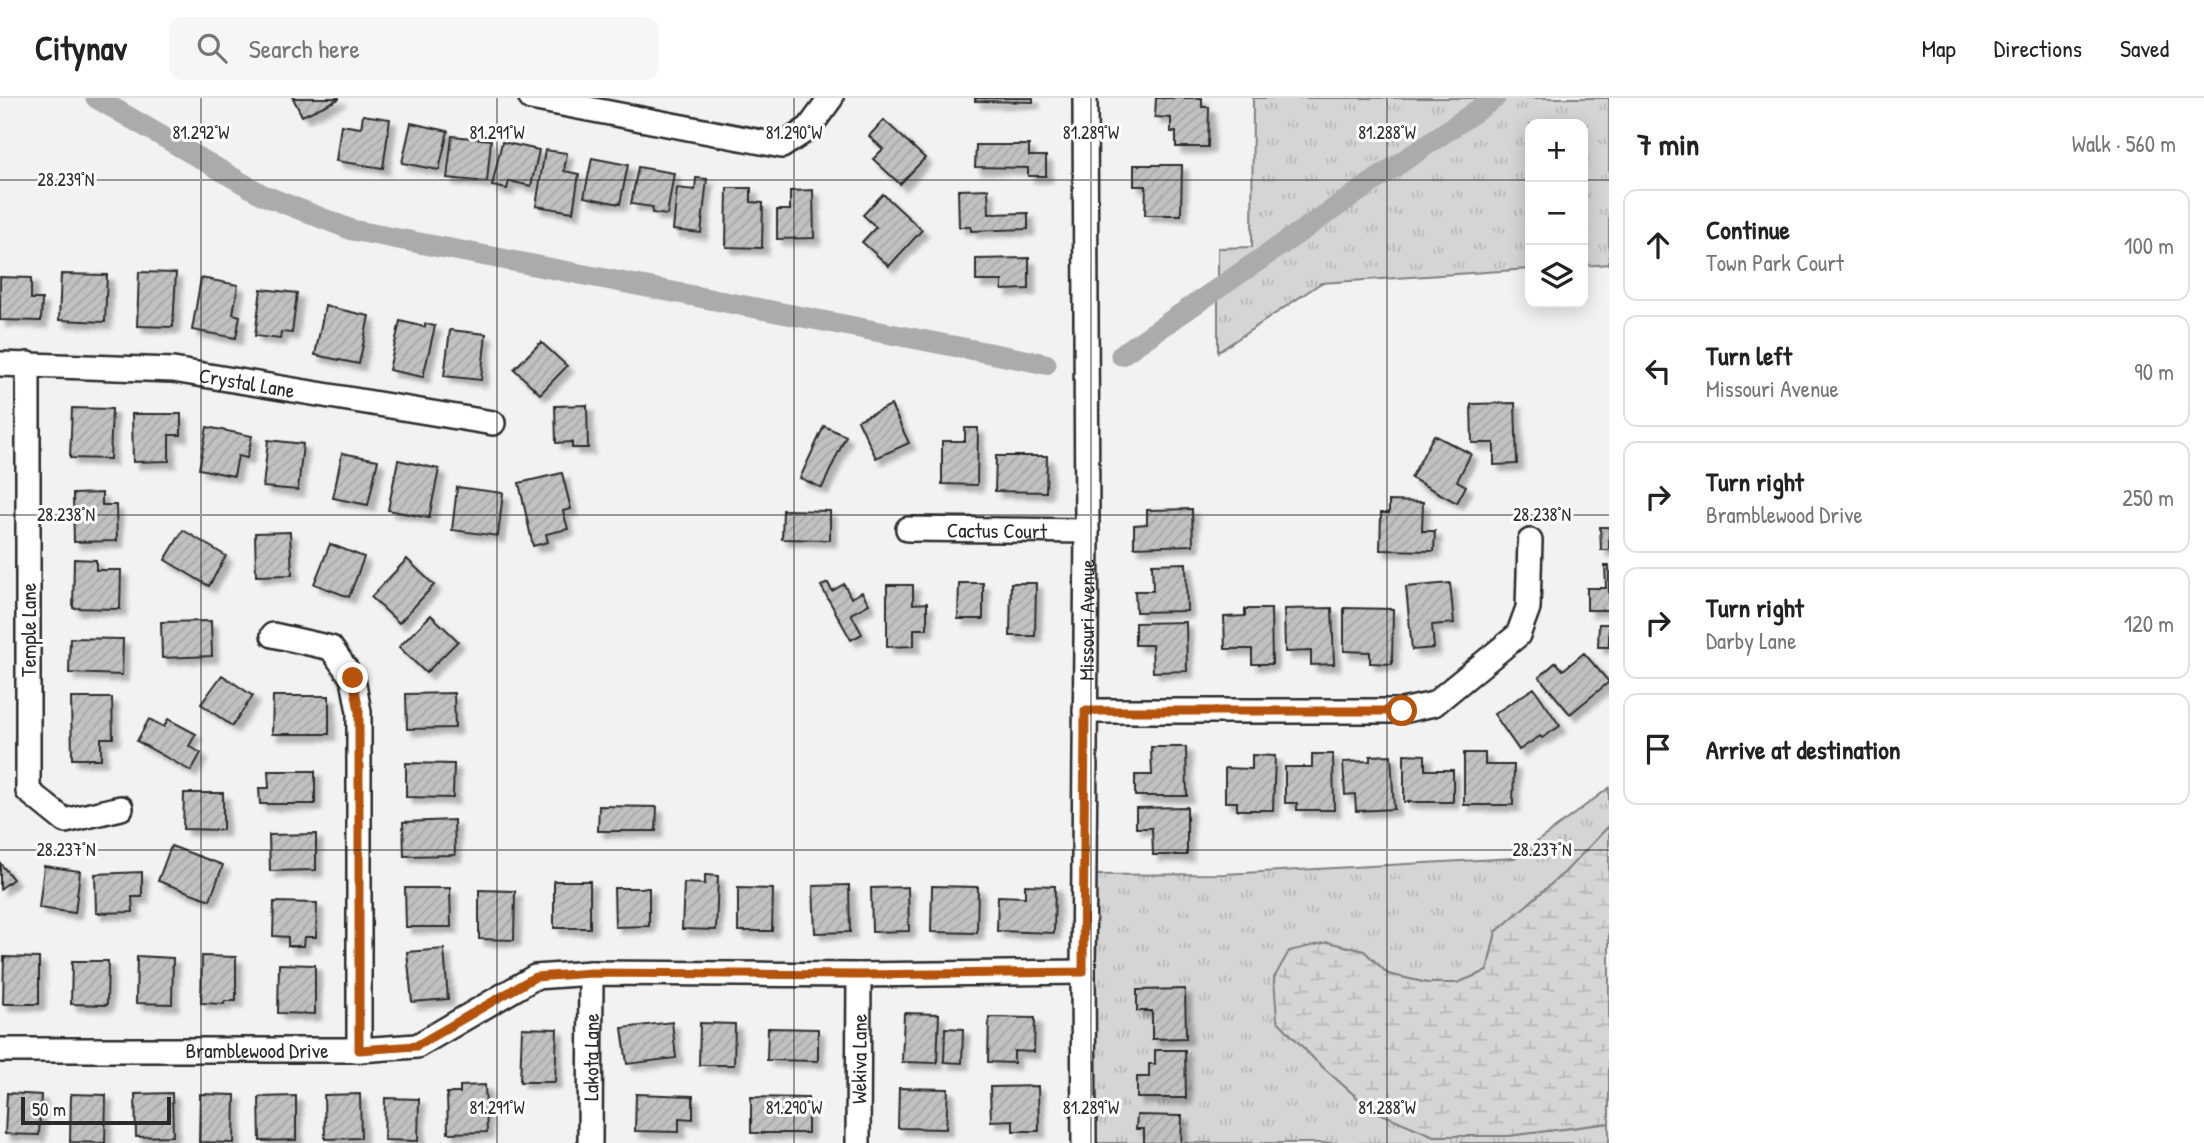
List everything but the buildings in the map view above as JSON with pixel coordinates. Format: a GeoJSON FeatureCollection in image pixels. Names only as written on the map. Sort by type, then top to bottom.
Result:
{"type":"FeatureCollection","features":[{"type":"Feature","properties":{"kind":"street"},"geometry":{"type":"LineString","coordinates":[[531,98],[597,104],[782,146],[809,128],[831,98]]}},
{"type":"Feature","properties":{"kind":"street","name":"Missouri Avenue"},"geometry":{"type":"LineString","coordinates":[[1084,1143],[1087,531],[1085,98]]}},
{"type":"Feature","properties":{"kind":"street","name":"Crystal Lane"},"geometry":{"type":"LineString","coordinates":[[0,364],[173,370],[492,423]]}},
{"type":"Feature","properties":{"kind":"street","name":"Temple Lane"},"geometry":{"type":"LineString","coordinates":[[28,364],[28,791],[65,821],[121,808]]}},
{"type":"Feature","properties":{"kind":"street","name":"Cactus Court"},"geometry":{"type":"LineString","coordinates":[[908,529],[1087,531]]}},
{"type":"Feature","properties":{"kind":"street"},"geometry":{"type":"LineString","coordinates":[[1085,711],[1402,711],[1434,704],[1518,635],[1528,608],[1530,541]]}},
{"type":"Feature","properties":{"kind":"street"},"geometry":{"type":"LineString","coordinates":[[273,635],[331,648],[353,678],[359,712],[359,1050]]}},
{"type":"Feature","properties":{"kind":"street","name":"Bramblewood Drive"},"geometry":{"type":"LineString","coordinates":[[0,1050],[359,1050],[416,1046],[535,977],[591,973],[859,975],[1083,972]]}},
{"type":"Feature","properties":{"kind":"street","name":"Lakota Lane"},"geometry":{"type":"LineString","coordinates":[[590,1143],[591,973]]}},
{"type":"Feature","properties":{"kind":"street","name":"Wekiva Lane"},"geometry":{"type":"LineString","coordinates":[[858,1143],[859,975]]}},
{"type":"Feature","properties":{"kind":"green space"},"geometry":{"type":"Polygon","coordinates":[[[1253,98],[1609,98],[1609,264],[1588,266],[1588,119],[1525,119],[1525,269],[1321,283],[1218,352],[1218,248],[1252,247],[1253,98]]]}},
{"type":"Feature","properties":{"kind":"green space"},"geometry":{"type":"Polygon","coordinates":[[[1609,788],[1609,826],[1565,872],[1496,932],[1487,971],[1457,983],[1427,983],[1388,974],[1364,951],[1278,1020],[1316,1061],[1370,1109],[1434,1136],[1508,1136],[1609,1123],[1609,1143],[1095,1143],[1095,875],[1224,874],[1515,858],[1609,788]]]}},
{"type":"Feature","properties":{"kind":"green space"},"geometry":{"type":"Polygon","coordinates":[[[1609,826],[1609,1123],[1508,1136],[1434,1136],[1370,1109],[1316,1061],[1277,1020],[1274,978],[1289,951],[1328,942],[1364,951],[1388,974],[1427,983],[1457,983],[1487,971],[1496,932],[1565,872],[1609,826]]]}},
{"type":"Feature","properties":{"kind":"waterway"},"geometry":{"type":"LineString","coordinates":[[96,98],[263,195],[352,230],[1046,364]]}},
{"type":"Feature","properties":{"kind":"waterway"},"geometry":{"type":"LineString","coordinates":[[1121,355],[1495,98]]}},
{"type":"Feature","properties":{"kind":"route"},"geometry":{"type":"LineString","coordinates":[[353,678],[359,712],[359,1050],[416,1046],[535,977],[591,973],[859,975],[1083,972],[1085,711],[1402,711]]}}]}
